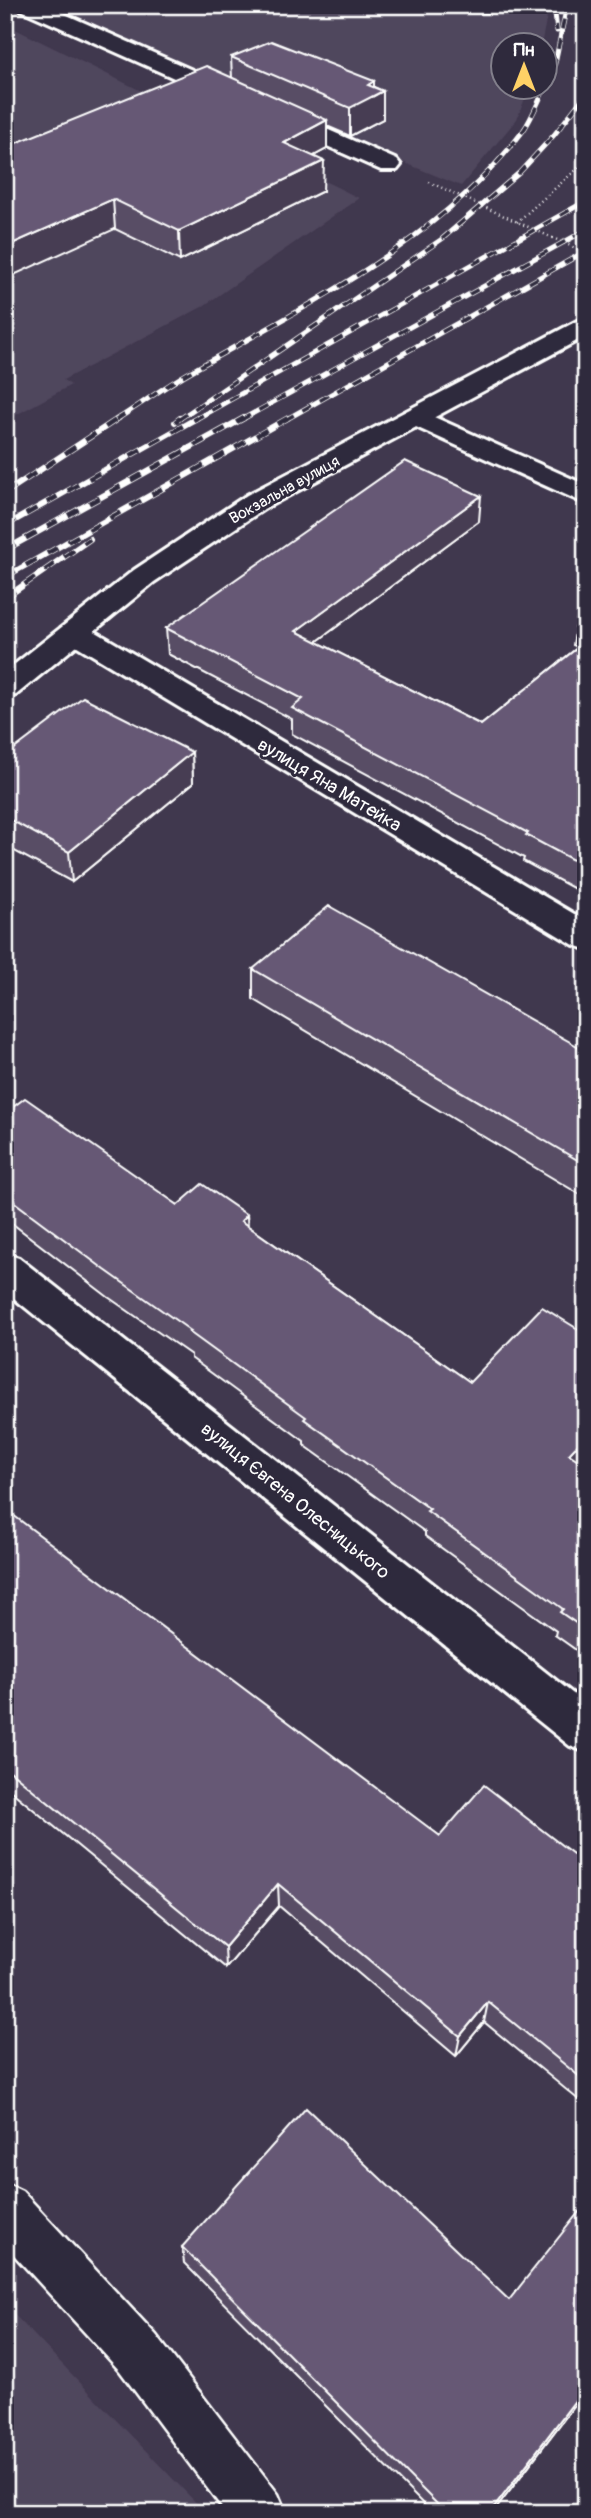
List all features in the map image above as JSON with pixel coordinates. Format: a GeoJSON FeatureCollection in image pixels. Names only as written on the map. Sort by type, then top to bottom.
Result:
{"type":"FeatureCollection","features":[{"type":"Feature","properties":{"kind":"street"},"geometry":{"type":"LineString","coordinates":[[26,5],[389,165]]}},
{"type":"Feature","properties":{"kind":"street","name":"Вокзальна вулиця"},"geometry":{"type":"LineString","coordinates":[[5,688],[144,576],[257,501],[586,326]]}},
{"type":"Feature","properties":{"kind":"street"},"geometry":{"type":"LineString","coordinates":[[416,417],[586,496]]}},
{"type":"Feature","properties":{"kind":"street","name":"вулиця Яна Матейка"},"geometry":{"type":"LineString","coordinates":[[75,632],[586,937]]}},
{"type":"Feature","properties":{"kind":"street","name":"вулиця Євгена Олесницького"},"geometry":{"type":"LineString","coordinates":[[5,1269],[586,1731]]}},
{"type":"Feature","properties":{"kind":"lane"},"geometry":{"type":"LineString","coordinates":[[5,2208],[138,2353],[259,2513]]}},
{"type":"Feature","properties":{"kind":"path"},"geometry":{"type":"LineString","coordinates":[[517,222],[586,161]]}},
{"type":"Feature","properties":{"kind":"path"},"geometry":{"type":"LineString","coordinates":[[389,165],[586,253]]}},
{"type":"Feature","properties":{"kind":"shaded area"},"geometry":{"type":"Polygon","coordinates":[[[48,5],[544,5],[547,16],[544,32],[490,32],[490,102],[524,102],[517,119],[461,186],[366,147],[48,5]]]}},
{"type":"Feature","properties":{"kind":"shaded area"},"geometry":{"type":"Polygon","coordinates":[[[5,24],[359,198],[202,307],[63,380],[71,385],[5,421],[5,24]]]}},
{"type":"Feature","properties":{"kind":"shaded area"},"geometry":{"type":"Polygon","coordinates":[[[5,2305],[206,2513],[5,2513],[5,2305]]]}},
{"type":"Feature","properties":{"kind":"building"},"geometry":{"type":"Polygon","coordinates":[[[271,41],[374,81],[368,85],[383,91],[350,108],[231,57],[271,41]]]}},
{"type":"Feature","properties":{"kind":"building"},"geometry":{"type":"Polygon","coordinates":[[[206,66],[327,120],[284,143],[324,161],[179,231],[113,199],[5,247],[5,142],[16,143],[206,66]]]}},
{"type":"Feature","properties":{"kind":"building"},"geometry":{"type":"Polygon","coordinates":[[[405,461],[481,496],[296,631],[481,725],[586,641],[586,867],[526,835],[528,833],[292,708],[303,699],[166,628],[405,461]]]}},
{"type":"Feature","properties":{"kind":"building"},"geometry":{"type":"Polygon","coordinates":[[[586,612],[586,624],[577,619],[586,612]]]}},
{"type":"Feature","properties":{"kind":"building"},"geometry":{"type":"Polygon","coordinates":[[[83,697],[192,752],[69,852],[5,817],[5,756],[83,697]]]}},
{"type":"Feature","properties":{"kind":"building"},"geometry":{"type":"Polygon","coordinates":[[[329,906],[586,1051],[586,1165],[253,969],[329,906]]]}},
{"type":"Feature","properties":{"kind":"building"},"geometry":{"type":"Polygon","coordinates":[[[25,1098],[178,1205],[202,1184],[247,1215],[241,1221],[470,1382],[542,1307],[586,1334],[586,1436],[569,1454],[586,1465],[586,1630],[560,1612],[563,1609],[427,1511],[430,1509],[304,1419],[306,1417],[5,1195],[5,1113],[25,1098]]]}},
{"type":"Feature","properties":{"kind":"building"},"geometry":{"type":"Polygon","coordinates":[[[13,1515],[440,1836],[484,1785],[586,1864],[586,2082],[488,2002],[460,2036],[278,1884],[225,1947],[5,1767],[5,1522],[13,1515]]]}},
{"type":"Feature","properties":{"kind":"building"},"geometry":{"type":"Polygon","coordinates":[[[306,2108],[509,2300],[586,2203],[586,2386],[490,2513],[446,2513],[182,2247],[306,2108]]]}},
{"type":"Feature","properties":{"kind":"railway"},"geometry":{"type":"LineString","coordinates":[[554,5],[557,31]]}},
{"type":"Feature","properties":{"kind":"railway"},"geometry":{"type":"LineString","coordinates":[[560,39],[567,5]]}},
{"type":"Feature","properties":{"kind":"railway"},"geometry":{"type":"LineString","coordinates":[[178,420],[442,239],[519,173],[554,135],[586,94]]}},
{"type":"Feature","properties":{"kind":"railway"},"geometry":{"type":"LineString","coordinates":[[116,420],[187,374],[329,293],[415,236],[455,204],[491,169],[523,131],[538,102]]}},
{"type":"Feature","properties":{"kind":"railway"},"geometry":{"type":"LineString","coordinates":[[194,420],[586,201]]}},
{"type":"Feature","properties":{"kind":"railway"},"geometry":{"type":"LineString","coordinates":[[241,420],[586,230]]}},
{"type":"Feature","properties":{"kind":"railway"},"geometry":{"type":"LineString","coordinates":[[285,420],[586,251]]}},
{"type":"Feature","properties":{"kind":"railway"},"geometry":{"type":"LineString","coordinates":[[5,493],[119,418]]}},
{"type":"Feature","properties":{"kind":"railway"},"geometry":{"type":"LineString","coordinates":[[175,422],[180,418]]}},
{"type":"Feature","properties":{"kind":"railway"},"geometry":{"type":"LineString","coordinates":[[5,526],[197,418]]}},
{"type":"Feature","properties":{"kind":"railway"},"geometry":{"type":"LineString","coordinates":[[5,550],[244,418]]}},
{"type":"Feature","properties":{"kind":"railway"},"geometry":{"type":"LineString","coordinates":[[5,577],[288,418]]}},
{"type":"Feature","properties":{"kind":"railway"},"geometry":{"type":"LineString","coordinates":[[5,598],[90,539]]}}]}
